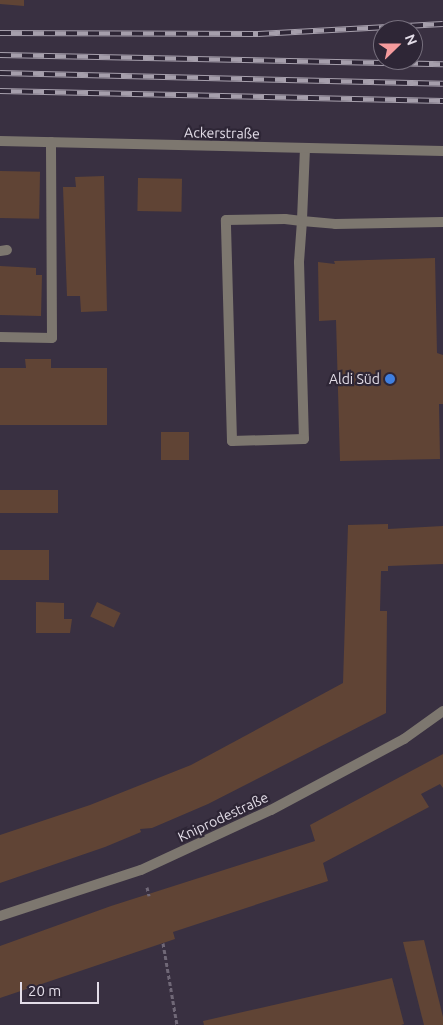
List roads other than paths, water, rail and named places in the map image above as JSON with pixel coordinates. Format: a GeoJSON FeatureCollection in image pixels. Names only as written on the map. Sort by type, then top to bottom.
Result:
{"type":"FeatureCollection","features":[{"type":"Feature","properties":{"kind":"street","name":"Ackerstraße"},"geometry":{"type":"LineString","coordinates":[[0,141],[443,151]]}},
{"type":"Feature","properties":{"kind":"street"},"geometry":{"type":"LineString","coordinates":[[0,337],[52,338],[51,142]]}},
{"type":"Feature","properties":{"kind":"street"},"geometry":{"type":"LineString","coordinates":[[306,148],[302,221],[299,262],[304,439],[232,441],[226,220],[302,221],[335,224],[443,222]]}},
{"type":"Feature","properties":{"kind":"street","name":"Kniprodestraße"},"geometry":{"type":"LineString","coordinates":[[0,916],[141,870],[245,822],[404,739],[443,711]]}},
{"type":"Feature","properties":{"kind":"railway"},"geometry":{"type":"LineString","coordinates":[[0,33],[258,34],[443,24]]}},
{"type":"Feature","properties":{"kind":"railway"},"geometry":{"type":"LineString","coordinates":[[0,55],[443,64]]}},
{"type":"Feature","properties":{"kind":"railway"},"geometry":{"type":"LineString","coordinates":[[0,73],[443,84]]}},
{"type":"Feature","properties":{"kind":"railway"},"geometry":{"type":"LineString","coordinates":[[0,91],[443,101]]}},
{"type":"Feature","properties":{"kind":"place","name":"Aldi Süd"},"geometry":{"type":"Point","coordinates":[390,379]}}]}
